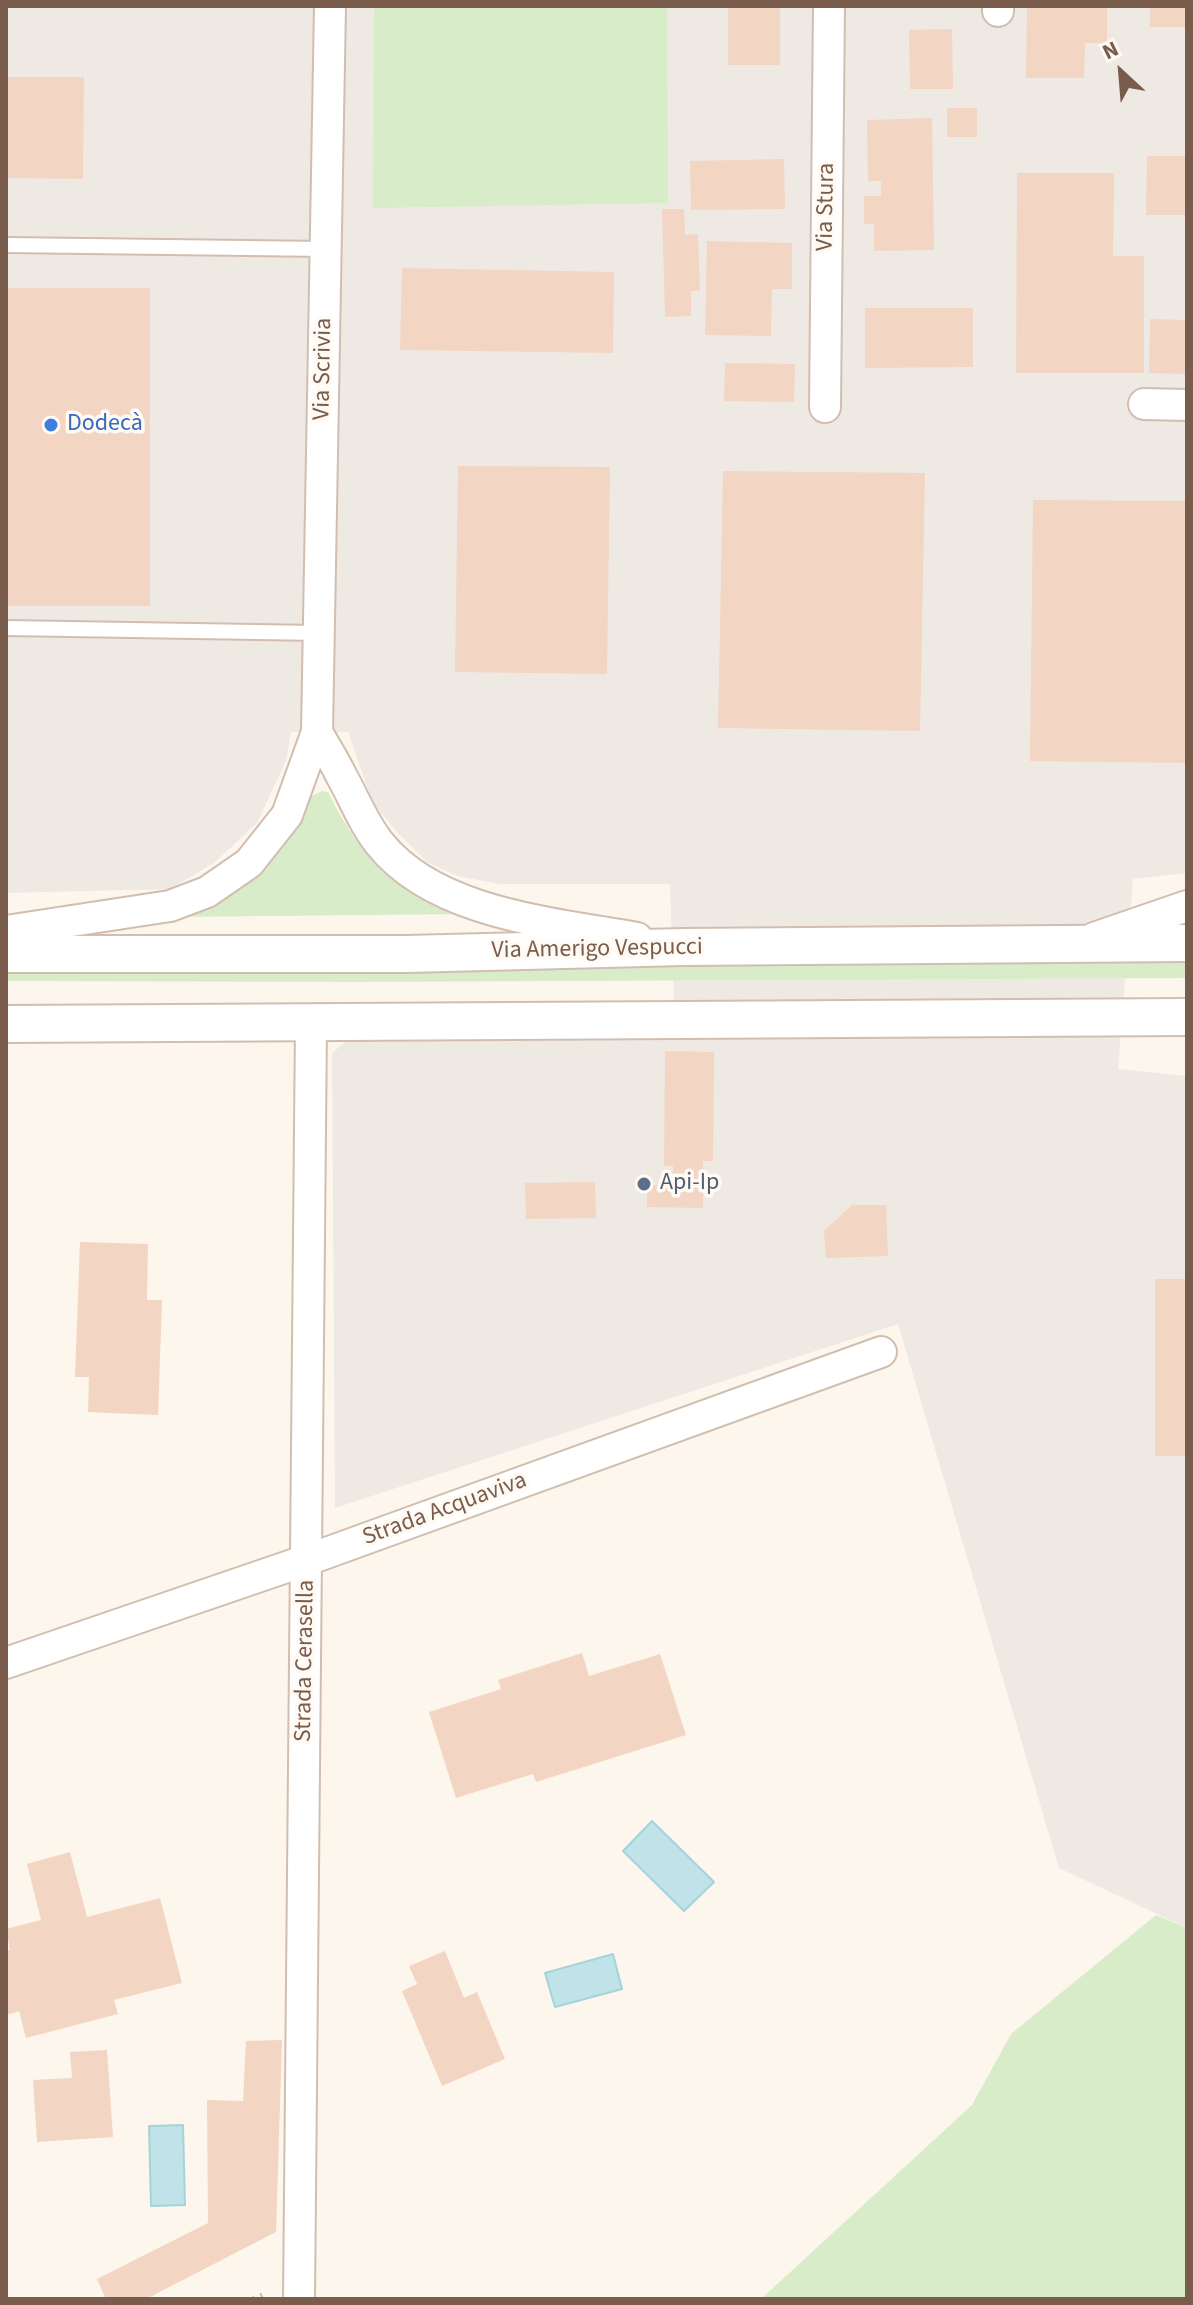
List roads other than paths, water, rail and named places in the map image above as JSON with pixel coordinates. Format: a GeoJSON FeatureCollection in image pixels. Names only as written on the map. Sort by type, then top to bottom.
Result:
{"type":"FeatureCollection","features":[{"type":"Feature","properties":{"kind":"street","name":"Via Scrivia"},"geometry":{"type":"LineString","coordinates":[[6,931],[170,906],[207,892],[249,863],[287,815],[317,732],[330,6]]}},
{"type":"Feature","properties":{"kind":"street","name":"Via Stura"},"geometry":{"type":"LineString","coordinates":[[825,407],[829,6]]}},
{"type":"Feature","properties":{"kind":"street"},"geometry":{"type":"LineString","coordinates":[[1144,404],[1187,405]]}},
{"type":"Feature","properties":{"kind":"street"},"geometry":{"type":"LineString","coordinates":[[317,732],[357,809],[380,845],[415,878],[458,900],[521,916],[683,947]]}},
{"type":"Feature","properties":{"kind":"street"},"geometry":{"type":"LineString","coordinates":[[1074,945],[1187,906]]}},
{"type":"Feature","properties":{"kind":"street","name":"Via Amerigo Vespucci"},"geometry":{"type":"LineString","coordinates":[[6,954],[407,954],[683,947],[1187,943]]}},
{"type":"Feature","properties":{"kind":"street"},"geometry":{"type":"LineString","coordinates":[[6,1024],[1187,1017]]}},
{"type":"Feature","properties":{"kind":"street","name":"Strada Cerasella"},"geometry":{"type":"LineString","coordinates":[[299,2299],[311,1023]]}},
{"type":"Feature","properties":{"kind":"street","name":"Strada Acquaviva"},"geometry":{"type":"LineString","coordinates":[[6,1663],[307,1560],[881,1352]]}},
{"type":"Feature","properties":{"kind":"lane"},"geometry":{"type":"LineString","coordinates":[[6,245],[326,249]]}},
{"type":"Feature","properties":{"kind":"lane"},"geometry":{"type":"LineString","coordinates":[[6,628],[319,633]]}},
{"type":"Feature","properties":{"kind":"water"},"geometry":{"type":"Polygon","coordinates":[[[652,1821],[714,1882],[684,1911],[623,1851],[652,1821]]]}},
{"type":"Feature","properties":{"kind":"water"},"geometry":{"type":"Polygon","coordinates":[[[613,1954],[622,1989],[555,2007],[545,1973],[613,1954]]]}},
{"type":"Feature","properties":{"kind":"water"},"geometry":{"type":"Polygon","coordinates":[[[183,2125],[185,2205],[151,2206],[149,2126],[183,2125]]]}},
{"type":"Feature","properties":{"kind":"place","name":"Dodecà"},"geometry":{"type":"Point","coordinates":[51,425]}},
{"type":"Feature","properties":{"kind":"place","name":"Api-Ip"},"geometry":{"type":"Point","coordinates":[644,1184]}}]}
